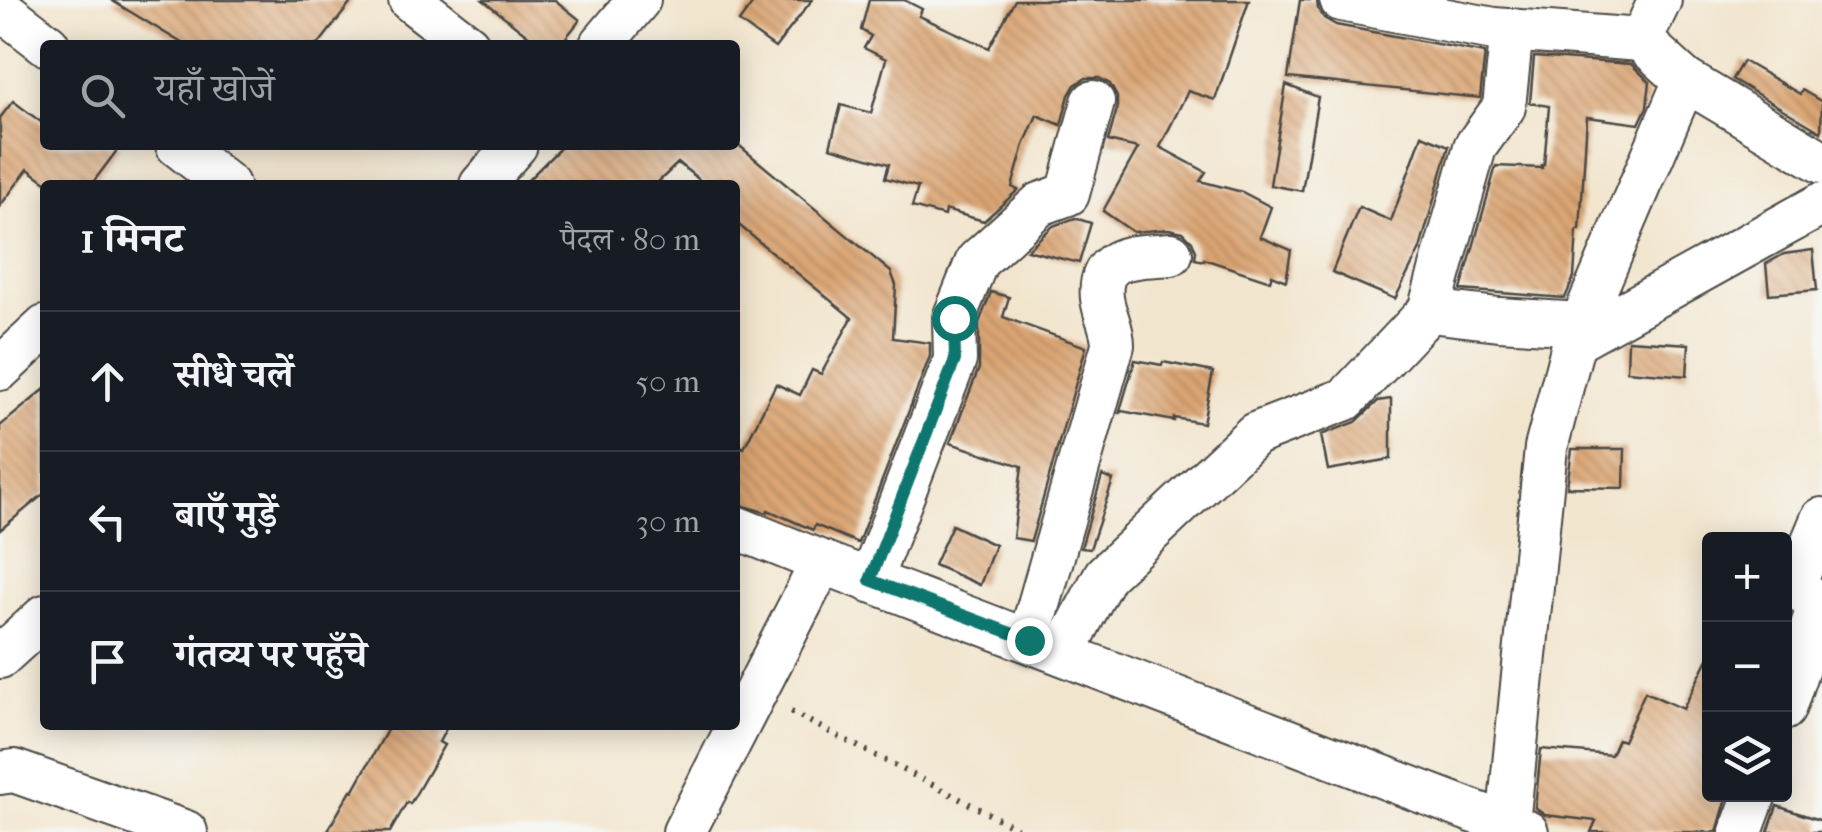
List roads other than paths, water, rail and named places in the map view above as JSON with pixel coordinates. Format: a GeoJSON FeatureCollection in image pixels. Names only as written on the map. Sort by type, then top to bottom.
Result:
{"type":"FeatureCollection","features":[{"type":"Feature","properties":{"kind":"street"},"geometry":{"type":"LineString","coordinates":[[410,0],[462,40]]}},
{"type":"Feature","properties":{"kind":"street"},"geometry":{"type":"LineString","coordinates":[[605,40],[639,0]]}},
{"type":"Feature","properties":{"kind":"street"},"geometry":{"type":"LineString","coordinates":[[1340,0],[1641,40],[1685,80],[1822,162]]}},
{"type":"Feature","properties":{"kind":"street"},"geometry":{"type":"LineString","coordinates":[[1641,40],[1660,0]]}},
{"type":"Feature","properties":{"kind":"street"},"geometry":{"type":"LineString","coordinates":[[0,8],[42,40]]}},
{"type":"Feature","properties":{"kind":"street"},"geometry":{"type":"LineString","coordinates":[[1046,647],[1105,576],[1255,434],[1346,398],[1429,311],[1475,147],[1504,107],[1502,20]]}},
{"type":"Feature","properties":{"kind":"street"},"geometry":{"type":"LineString","coordinates":[[740,529],[1505,827],[1546,448],[1578,333],[1685,80]]}},
{"type":"Feature","properties":{"kind":"street"},"geometry":{"type":"LineString","coordinates":[[870,580],[955,360],[954,318],[977,262],[1040,204],[1068,194],[1093,102]]}},
{"type":"Feature","properties":{"kind":"street"},"geometry":{"type":"LineString","coordinates":[[181,150],[211,180]]}},
{"type":"Feature","properties":{"kind":"street"},"geometry":{"type":"LineString","coordinates":[[485,180],[512,150]]}},
{"type":"Feature","properties":{"kind":"street"},"geometry":{"type":"LineString","coordinates":[[1429,311],[1578,333],[1822,204]]}},
{"type":"Feature","properties":{"kind":"street"},"geometry":{"type":"LineString","coordinates":[[1046,647],[1112,344],[1113,331],[1102,298],[1104,275],[1111,264],[1124,258],[1171,254]]}},
{"type":"Feature","properties":{"kind":"street"},"geometry":{"type":"LineString","coordinates":[[0,369],[40,331]]}},
{"type":"Feature","properties":{"kind":"street"},"geometry":{"type":"LineString","coordinates":[[1792,686],[1819,605],[1794,586],[1822,519]]}},
{"type":"Feature","properties":{"kind":"street"},"geometry":{"type":"LineString","coordinates":[[740,721],[822,562]]}},
{"type":"Feature","properties":{"kind":"street"},"geometry":{"type":"LineString","coordinates":[[0,657],[40,621]]}},
{"type":"Feature","properties":{"kind":"street"},"geometry":{"type":"LineString","coordinates":[[684,832],[735,730]]}},
{"type":"Feature","properties":{"kind":"street"},"geometry":{"type":"LineString","coordinates":[[0,773],[14,771],[186,832]]}},
{"type":"Feature","properties":{"kind":"street"},"geometry":{"type":"LineString","coordinates":[[1741,832],[1752,802]]}}]}
